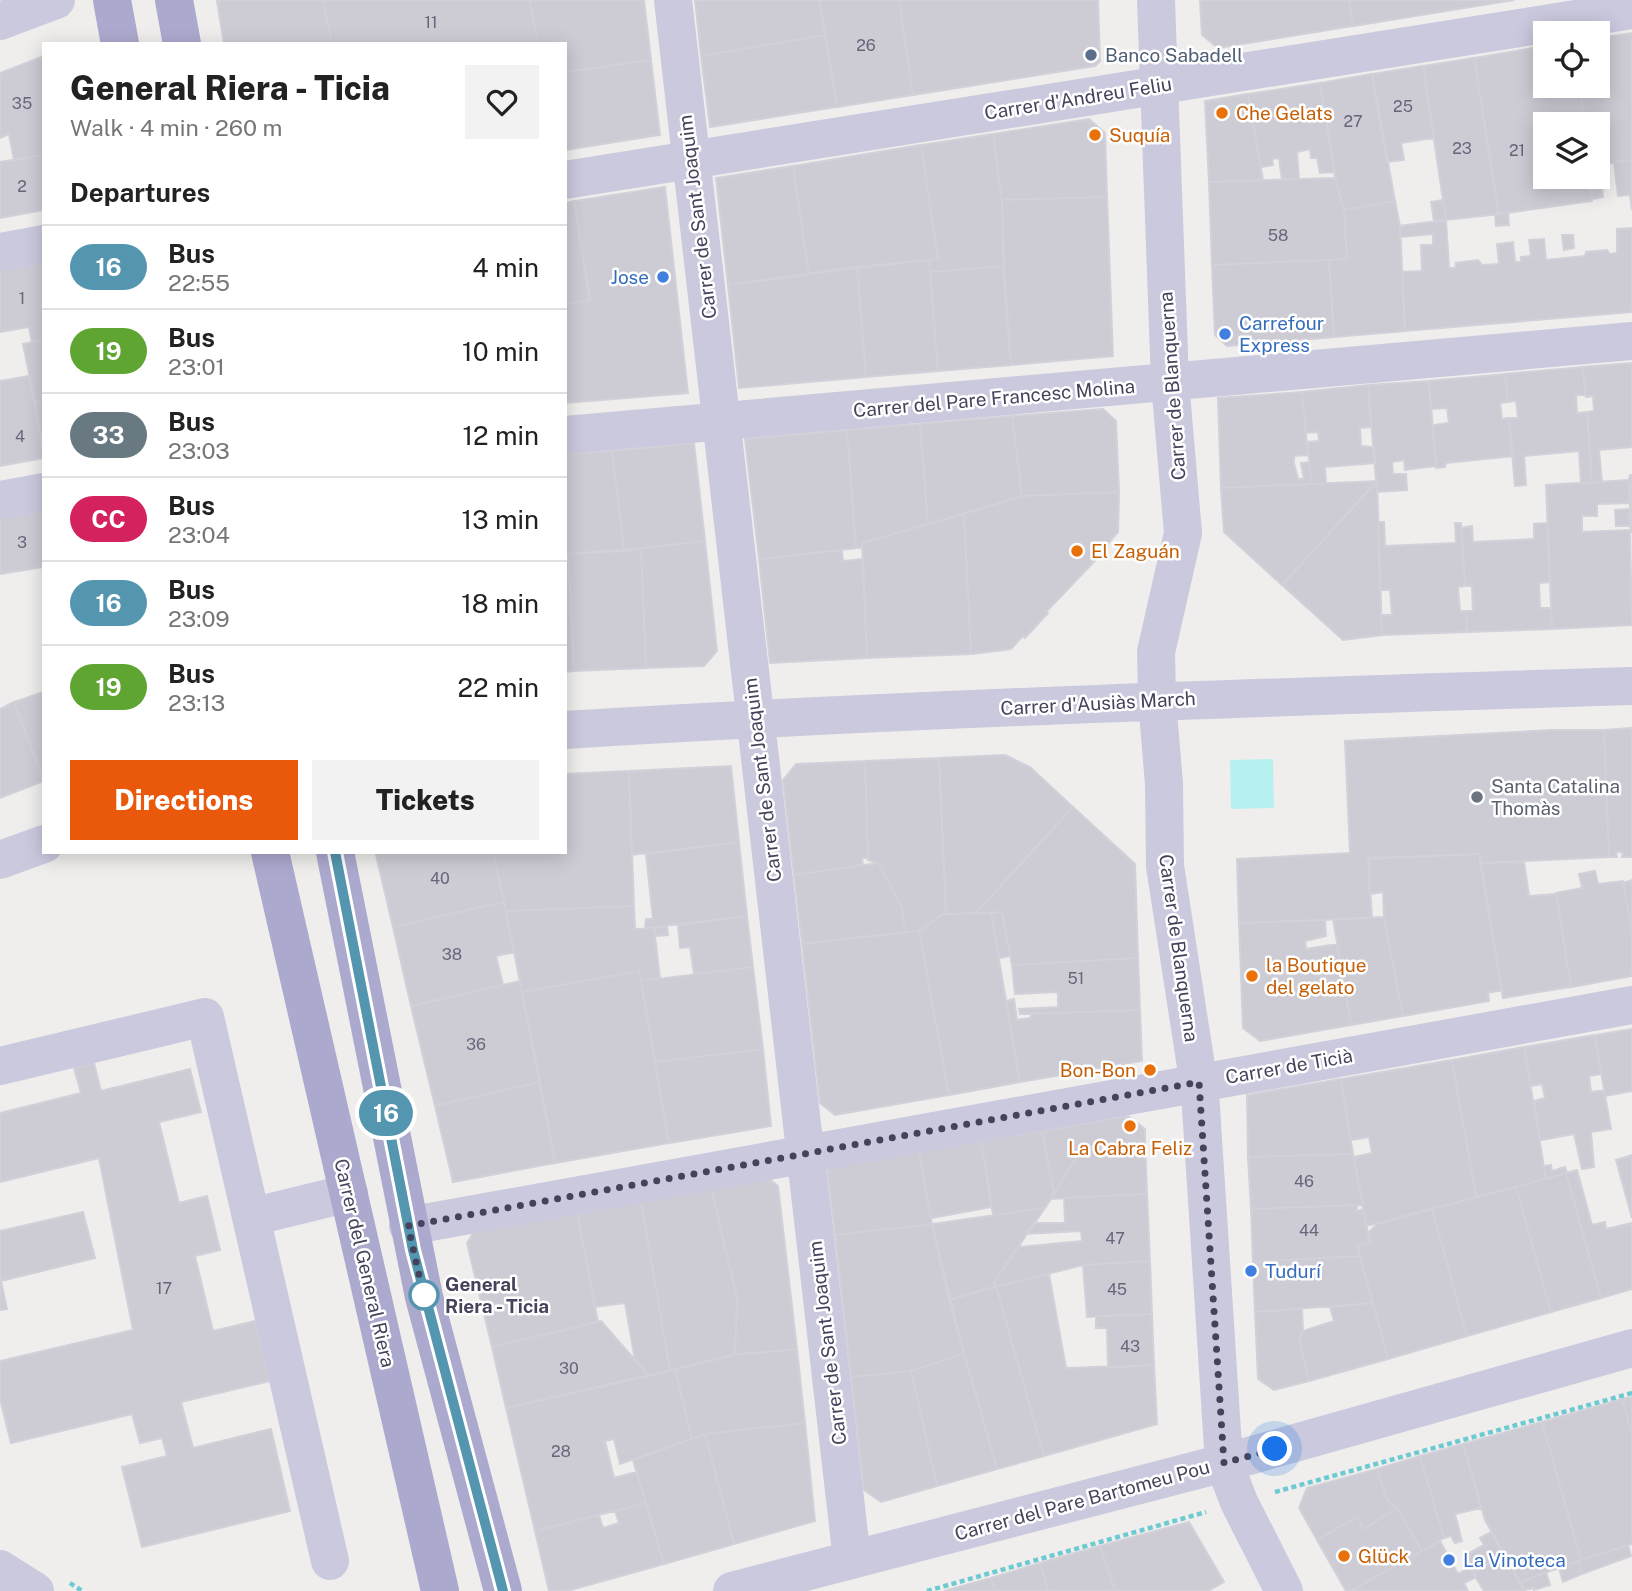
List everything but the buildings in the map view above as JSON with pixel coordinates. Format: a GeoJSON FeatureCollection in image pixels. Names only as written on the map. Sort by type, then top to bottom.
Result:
{"type":"FeatureCollection","features":[{"type":"Feature","properties":{"kind":"main road"},"geometry":{"type":"LineString","coordinates":[[112,0],[121,42]]}},
{"type":"Feature","properties":{"kind":"main road"},"geometry":{"type":"LineString","coordinates":[[174,0],[182,42]]}},
{"type":"Feature","properties":{"kind":"main road","name":"Carrer del General Riera"},"geometry":{"type":"LineString","coordinates":[[270,854],[442,1588]]}},
{"type":"Feature","properties":{"kind":"main road"},"geometry":{"type":"LineString","coordinates":[[335,854],[424,1297],[503,1591]]}},
{"type":"Feature","properties":{"kind":"street"},"geometry":{"type":"LineString","coordinates":[[0,21],[56,0]]}},
{"type":"Feature","properties":{"kind":"street","name":"Carrer de Sant Joaquim"},"geometry":{"type":"LineString","coordinates":[[673,0],[852,1560]]}},
{"type":"Feature","properties":{"kind":"street","name":"Carrer de Blanquerna"},"geometry":{"type":"LineString","coordinates":[[1156,0],[1170,382],[1183,533],[1156,652],[1164,783],[1165,866],[1199,1082],[1224,1463],[1239,1502],[1284,1591]]}},
{"type":"Feature","properties":{"kind":"street","name":"Carrer d'Andreu Feliu"},"geometry":{"type":"LineString","coordinates":[[567,180],[1632,10]]}},
{"type":"Feature","properties":{"kind":"street"},"geometry":{"type":"LineString","coordinates":[[0,252],[42,244]]}},
{"type":"Feature","properties":{"kind":"street","name":"Carrer del Pare Francesc Molina"},"geometry":{"type":"LineString","coordinates":[[567,435],[1632,341]]}},
{"type":"Feature","properties":{"kind":"street"},"geometry":{"type":"LineString","coordinates":[[0,500],[42,492]]}},
{"type":"Feature","properties":{"kind":"street","name":"Carrer d'Ausiàs March"},"geometry":{"type":"LineString","coordinates":[[567,730],[755,718],[1157,700],[1632,686]]}},
{"type":"Feature","properties":{"kind":"street"},"geometry":{"type":"LineString","coordinates":[[0,860],[42,845]]}},
{"type":"Feature","properties":{"kind":"street","name":"Carrer de Ticià"},"geometry":{"type":"LineString","coordinates":[[408,1226],[1632,1005]]}},
{"type":"Feature","properties":{"kind":"street"},"geometry":{"type":"LineString","coordinates":[[0,1066],[205,1017],[330,1561]]}},
{"type":"Feature","properties":{"kind":"street"},"geometry":{"type":"LineString","coordinates":[[251,1217],[349,1193]]}},
{"type":"Feature","properties":{"kind":"street","name":"Carrer del Pare Bartomeu Pou"},"geometry":{"type":"LineString","coordinates":[[732,1591],[1224,1463],[1632,1348]]}},
{"type":"Feature","properties":{"kind":"street"},"geometry":{"type":"LineString","coordinates":[[0,1569],[35,1591]]}},
{"type":"Feature","properties":{"kind":"path"},"geometry":{"type":"LineString","coordinates":[[927,1591],[1632,1393]]}},
{"type":"Feature","properties":{"kind":"shaded area"},"geometry":{"type":"Polygon","coordinates":[[[1273,759],[1274,808],[1231,809],[1230,760],[1273,759]]]}},
{"type":"Feature","properties":{"kind":"bus line","name":"16"},"geometry":{"type":"LineString","coordinates":[[335,854],[413,1250],[503,1591]]}},
{"type":"Feature","properties":{"kind":"place","name":"Banco Sabadell"},"geometry":{"type":"Point","coordinates":[1091,55]}},
{"type":"Feature","properties":{"kind":"place","name":"Che Gelats"},"geometry":{"type":"Point","coordinates":[1222,113]}},
{"type":"Feature","properties":{"kind":"place","name":"Suquía"},"geometry":{"type":"Point","coordinates":[1095,135]}},
{"type":"Feature","properties":{"kind":"place","name":"Jose"},"geometry":{"type":"Point","coordinates":[663,277]}},
{"type":"Feature","properties":{"kind":"place","name":"Carrefour Express"},"geometry":{"type":"Point","coordinates":[1225,334]}},
{"type":"Feature","properties":{"kind":"place","name":"El Zaguán"},"geometry":{"type":"Point","coordinates":[1077,551]}},
{"type":"Feature","properties":{"kind":"place","name":"Santa Catalina Thomàs"},"geometry":{"type":"Point","coordinates":[1477,797]}},
{"type":"Feature","properties":{"kind":"place","name":"la Boutique del gelato"},"geometry":{"type":"Point","coordinates":[1252,976]}},
{"type":"Feature","properties":{"kind":"place","name":"Bon-Bon"},"geometry":{"type":"Point","coordinates":[1150,1070]}},
{"type":"Feature","properties":{"kind":"place","name":"La Cabra Feliz"},"geometry":{"type":"Point","coordinates":[1130,1126]}},
{"type":"Feature","properties":{"kind":"place","name":"Tudurí"},"geometry":{"type":"Point","coordinates":[1251,1271]}},
{"type":"Feature","properties":{"kind":"place","name":"General Riera - Ticia"},"geometry":{"type":"Point","coordinates":[424,1295]}},
{"type":"Feature","properties":{"kind":"place","name":"Glück"},"geometry":{"type":"Point","coordinates":[1344,1556]}},
{"type":"Feature","properties":{"kind":"place","name":"La Vinoteca"},"geometry":{"type":"Point","coordinates":[1449,1560]}},
{"type":"Feature","properties":{"kind":"route"},"geometry":{"type":"LineString","coordinates":[[424,1295],[408,1226],[1199,1082],[1224,1463],[1275,1449]]}}]}
